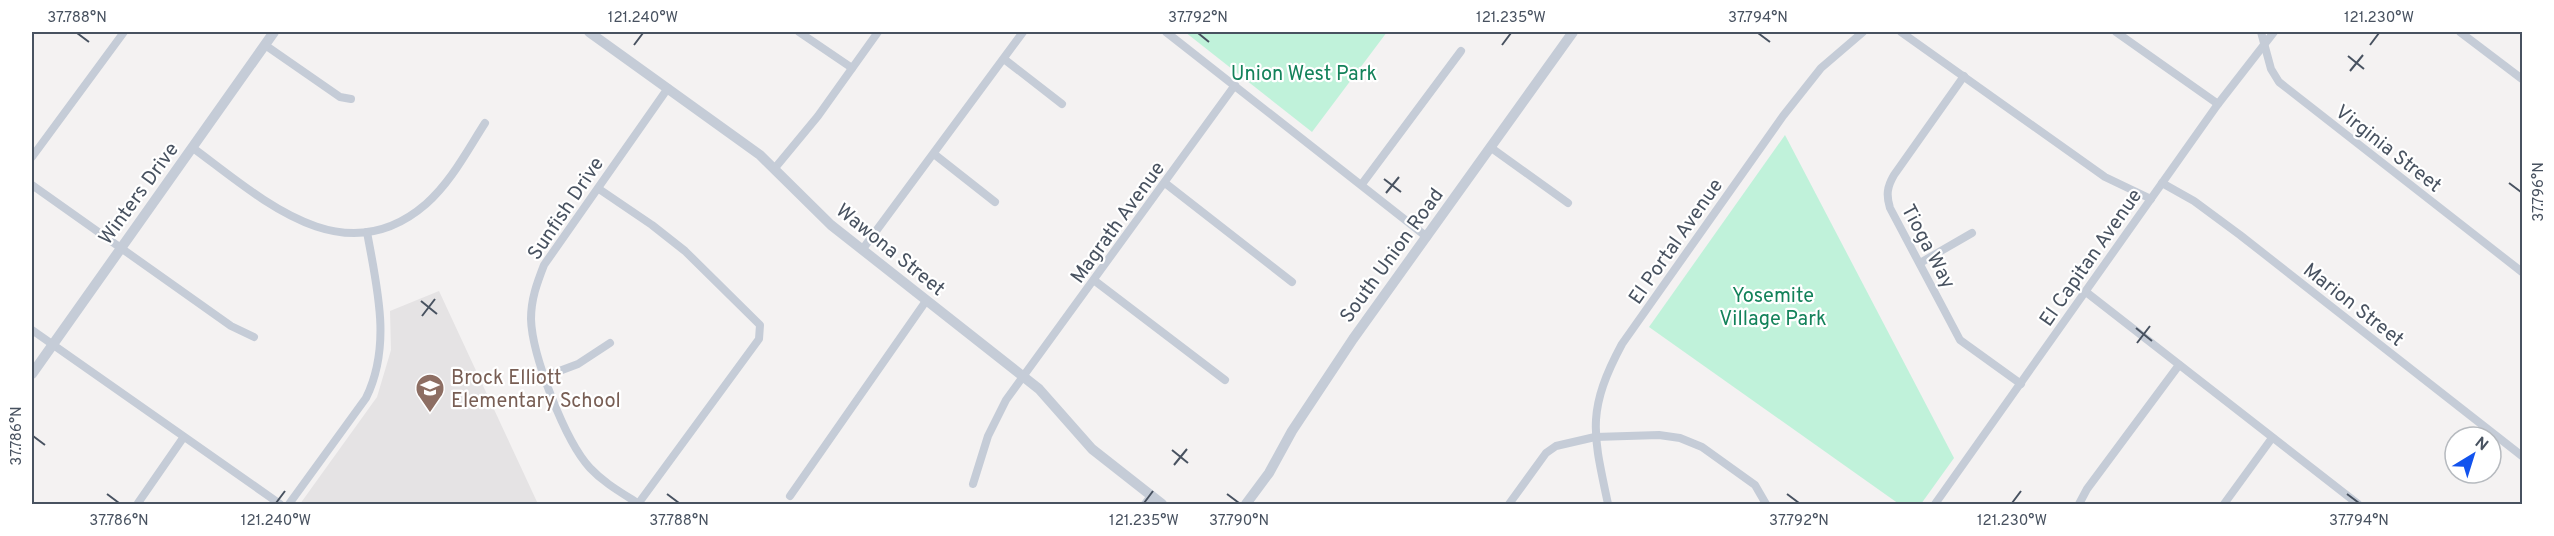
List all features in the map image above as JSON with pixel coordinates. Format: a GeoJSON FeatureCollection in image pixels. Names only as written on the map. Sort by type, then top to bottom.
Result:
{"type":"FeatureCollection","features":[{"type":"Feature","properties":{"kind":"street"},"geometry":{"type":"LineString","coordinates":[[32,157],[124,32]]}},
{"type":"Feature","properties":{"kind":"street","name":"Winters Drive"},"geometry":{"type":"LineString","coordinates":[[32,374],[274,32]]}},
{"type":"Feature","properties":{"kind":"street","name":"Wawona Street"},"geometry":{"type":"LineString","coordinates":[[589,32],[735,135],[775,168],[831,225],[1039,389],[1092,449],[1148,500],[1162,504]]}},
{"type":"Feature","properties":{"kind":"street"},"geometry":{"type":"LineString","coordinates":[[799,32],[852,68]]}},
{"type":"Feature","properties":{"kind":"street"},"geometry":{"type":"LineString","coordinates":[[775,168],[818,116],[878,32]]}},
{"type":"Feature","properties":{"kind":"street"},"geometry":{"type":"LineString","coordinates":[[862,250],[1023,32]]}},
{"type":"Feature","properties":{"kind":"street","name":"South Union Road"},"geometry":{"type":"LineString","coordinates":[[1246,504],[1273,467],[1292,431],[1353,339],[1573,32]]}},
{"type":"Feature","properties":{"kind":"street","name":"El Portal Avenue"},"geometry":{"type":"LineString","coordinates":[[1608,504],[1594,421],[1606,374],[1622,345],[1783,116],[1821,68],[1863,32]]}},
{"type":"Feature","properties":{"kind":"street"},"geometry":{"type":"LineString","coordinates":[[1901,32],[2105,177],[2151,199]]}},
{"type":"Feature","properties":{"kind":"street"},"geometry":{"type":"LineString","coordinates":[[2116,32],[2218,104]]}},
{"type":"Feature","properties":{"kind":"street","name":"Virginia Street"},"geometry":{"type":"LineString","coordinates":[[2261,32],[2271,69],[2286,87],[2523,272]]}},
{"type":"Feature","properties":{"kind":"street","name":"El Capitan Avenue"},"geometry":{"type":"LineString","coordinates":[[1935,504],[2218,104],[2274,32]]}},
{"type":"Feature","properties":{"kind":"street"},"geometry":{"type":"LineString","coordinates":[[2460,32],[2523,79]]}},
{"type":"Feature","properties":{"kind":"street"},"geometry":{"type":"LineString","coordinates":[[2470,39],[2476,32]]}},
{"type":"Feature","properties":{"kind":"street"},"geometry":{"type":"LineString","coordinates":[[1172,33],[1235,86],[1427,237]]}},
{"type":"Feature","properties":{"kind":"street"},"geometry":{"type":"LineString","coordinates":[[265,45],[340,97],[351,99]]}},
{"type":"Feature","properties":{"kind":"street"},"geometry":{"type":"LineString","coordinates":[[1362,184],[1461,51]]}},
{"type":"Feature","properties":{"kind":"street"},"geometry":{"type":"LineString","coordinates":[[1004,59],[1062,104]]}},
{"type":"Feature","properties":{"kind":"street","name":"Tioga Way"},"geometry":{"type":"LineString","coordinates":[[1964,76],[1888,185],[1887,196],[1890,208],[1960,340],[2021,384]]}},
{"type":"Feature","properties":{"kind":"street","name":"Magrath Avenue"},"geometry":{"type":"LineString","coordinates":[[973,484],[988,436],[1006,400],[1235,86]]}},
{"type":"Feature","properties":{"kind":"street","name":"Sunfish Drive"},"geometry":{"type":"LineString","coordinates":[[639,504],[603,480],[579,454],[561,420],[535,346],[531,319],[536,285],[544,265],[668,88]]}},
{"type":"Feature","properties":{"kind":"street"},"geometry":{"type":"LineString","coordinates":[[193,148],[268,203],[299,221],[324,230],[367,232],[393,225],[410,216],[427,202],[458,165],[485,123]]}},
{"type":"Feature","properties":{"kind":"street"},"geometry":{"type":"LineString","coordinates":[[1490,147],[1568,203]]}},
{"type":"Feature","properties":{"kind":"street"},"geometry":{"type":"LineString","coordinates":[[934,154],[995,202]]}},
{"type":"Feature","properties":{"kind":"street"},"geometry":{"type":"LineString","coordinates":[[1165,183],[1292,282]]}},
{"type":"Feature","properties":{"kind":"street","name":"Marion Street"},"geometry":{"type":"LineString","coordinates":[[2162,183],[2194,201],[2240,235],[2523,456]]}},
{"type":"Feature","properties":{"kind":"street"},"geometry":{"type":"LineString","coordinates":[[32,184],[231,326],[254,337]]}},
{"type":"Feature","properties":{"kind":"street"},"geometry":{"type":"LineString","coordinates":[[599,189],[685,251],[760,325],[761,333],[639,504]]}},
{"type":"Feature","properties":{"kind":"street"},"geometry":{"type":"LineString","coordinates":[[289,504],[366,398],[376,378],[380,358],[381,328],[367,232]]}},
{"type":"Feature","properties":{"kind":"street"},"geometry":{"type":"LineString","coordinates":[[1920,263],[1972,233]]}},
{"type":"Feature","properties":{"kind":"street"},"geometry":{"type":"LineString","coordinates":[[1095,281],[1225,381]]}},
{"type":"Feature","properties":{"kind":"street"},"geometry":{"type":"LineString","coordinates":[[2086,292],[2358,504]]}},
{"type":"Feature","properties":{"kind":"street"},"geometry":{"type":"LineString","coordinates":[[790,496],[926,301]]}},
{"type":"Feature","properties":{"kind":"street"},"geometry":{"type":"LineString","coordinates":[[32,330],[280,504]]}},
{"type":"Feature","properties":{"kind":"street"},"geometry":{"type":"LineString","coordinates":[[546,376],[578,364],[610,343]]}},
{"type":"Feature","properties":{"kind":"street"},"geometry":{"type":"LineString","coordinates":[[2079,504],[2087,489],[2179,365]]}},
{"type":"Feature","properties":{"kind":"street"},"geometry":{"type":"LineString","coordinates":[[1509,504],[1546,453],[1564,444],[1595,437],[1659,435],[1680,438],[1702,447],[1755,485],[1766,504]]}},
{"type":"Feature","properties":{"kind":"street"},"geometry":{"type":"LineString","coordinates":[[138,503],[183,438]]}},
{"type":"Feature","properties":{"kind":"street"},"geometry":{"type":"LineString","coordinates":[[2224,504],[2272,438]]}},
{"type":"Feature","properties":{"kind":"shaded area","name":"Brock Elliott Elementary School"},"geometry":{"type":"Polygon","coordinates":[[[439,291],[538,504],[300,504],[377,397],[391,350],[390,311],[439,291]]]}},
{"type":"Feature","properties":{"kind":"green space","name":"Union West Park"},"geometry":{"type":"Polygon","coordinates":[[[1185,32],[1387,32],[1312,132],[1185,32]]]}},
{"type":"Feature","properties":{"kind":"green space","name":"Yosemite Village Park"},"geometry":{"type":"Polygon","coordinates":[[[1785,135],[1954,458],[1921,504],[1899,504],[1649,327],[1785,135]]]}},
{"type":"Feature","properties":{"kind":"place","name":"Brock Elliott Elementary School"},"geometry":{"type":"Point","coordinates":[430,414]}}]}
